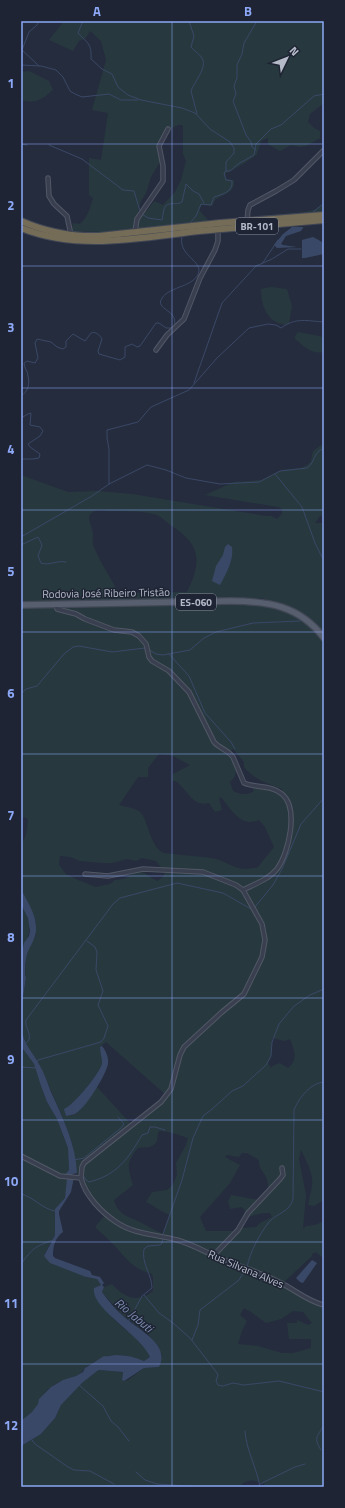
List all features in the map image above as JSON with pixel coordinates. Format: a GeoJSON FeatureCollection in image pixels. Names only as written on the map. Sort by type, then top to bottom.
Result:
{"type":"FeatureCollection","features":[{"type":"Feature","properties":{"kind":"highway","name":"BR-101"},"geometry":{"type":"LineString","coordinates":[[21,228],[50,237],[83,242],[108,241],[247,221],[324,214]]}},
{"type":"Feature","properties":{"kind":"highway","name":"BR-101"},"geometry":{"type":"LineString","coordinates":[[191,229],[218,229],[324,220]]}},
{"type":"Feature","properties":{"kind":"highway","name":"BR-101"},"geometry":{"type":"LineString","coordinates":[[21,222],[43,229],[71,235],[99,236],[182,230]]}},
{"type":"Feature","properties":{"kind":"main road","name":"Rodovia José Ribeiro Tristão"},"geometry":{"type":"LineString","coordinates":[[21,604],[235,601],[264,602],[294,612],[313,625],[324,638]]}},
{"type":"Feature","properties":{"kind":"street"},"geometry":{"type":"LineString","coordinates":[[135,233],[137,219],[162,181],[163,166],[159,146],[168,128]]}},
{"type":"Feature","properties":{"kind":"street"},"geometry":{"type":"LineString","coordinates":[[247,221],[250,205],[276,192],[294,180],[324,150]]}},
{"type":"Feature","properties":{"kind":"street"},"geometry":{"type":"LineString","coordinates":[[48,178],[49,196],[54,204],[67,216],[71,235]]}},
{"type":"Feature","properties":{"kind":"street"},"geometry":{"type":"LineString","coordinates":[[156,350],[167,335],[184,318],[200,278],[216,248],[219,237],[218,229]]}},
{"type":"Feature","properties":{"kind":"street"},"geometry":{"type":"LineString","coordinates":[[56,604],[59,610],[76,614],[114,630],[132,632],[139,636],[146,644],[149,657],[152,661],[169,671],[189,692],[214,742],[229,752],[233,757],[244,783],[276,789],[285,797],[291,810],[291,824],[287,845],[280,864],[270,876],[243,890]]}},
{"type":"Feature","properties":{"kind":"street"},"geometry":{"type":"LineString","coordinates":[[21,1156],[58,1175],[81,1178],[81,1168],[85,1162],[165,1098],[171,1089],[180,1056],[184,1048],[218,1015],[244,994],[260,960],[264,940],[263,928],[260,919],[243,890],[209,874],[193,870],[143,868],[108,876],[84,874]]}},
{"type":"Feature","properties":{"kind":"street"},"geometry":{"type":"LineString","coordinates":[[213,1256],[238,1230],[248,1213],[280,1179],[283,1175],[282,1168]]}},
{"type":"Feature","properties":{"kind":"street","name":"Rua Silvana Alves"},"geometry":{"type":"LineString","coordinates":[[81,1178],[83,1185],[92,1200],[112,1219],[137,1232],[166,1237],[183,1242],[213,1256],[279,1282],[311,1300],[324,1305]]}},
{"type":"Feature","properties":{"kind":"shaded area"},"geometry":{"type":"Polygon","coordinates":[[[64,21],[324,21],[324,103],[310,114],[308,122],[320,131],[320,138],[306,146],[300,147],[291,145],[280,151],[268,144],[268,138],[261,141],[257,154],[242,165],[226,173],[225,178],[234,180],[232,190],[217,199],[213,206],[202,205],[199,210],[209,221],[305,212],[317,209],[324,204],[324,213],[127,231],[71,231],[73,223],[80,224],[85,218],[93,198],[89,195],[89,158],[101,160],[108,113],[92,110],[106,60],[101,41],[90,31],[86,38],[79,41],[73,51],[49,40],[64,21]],[[178,125],[172,128],[158,150],[160,162],[151,177],[138,212],[147,211],[154,201],[163,205],[175,192],[181,180],[186,161],[183,154],[183,125],[178,125]]]}},
{"type":"Feature","properties":{"kind":"shaded area"},"geometry":{"type":"Polygon","coordinates":[[[29,71],[49,81],[53,90],[42,99],[31,102],[21,100],[21,72],[29,71]]]}},
{"type":"Feature","properties":{"kind":"shaded area"},"geometry":{"type":"Polygon","coordinates":[[[271,287],[287,289],[292,306],[289,323],[287,325],[274,321],[266,313],[262,302],[261,289],[271,287]]]}},
{"type":"Feature","properties":{"kind":"shaded area"},"geometry":{"type":"Polygon","coordinates":[[[298,332],[324,337],[324,352],[320,353],[312,351],[305,347],[295,339],[298,332]]]}},
{"type":"Feature","properties":{"kind":"shaded area"},"geometry":{"type":"Polygon","coordinates":[[[324,443],[324,516],[320,516],[315,523],[324,523],[324,633],[310,620],[295,610],[279,603],[260,598],[21,602],[21,475],[68,492],[98,491],[132,494],[271,516],[277,519],[282,514],[282,509],[278,507],[205,495],[234,482],[262,480],[282,470],[301,468],[311,461],[313,451],[324,443]],[[98,510],[89,515],[93,534],[93,545],[119,593],[187,592],[195,572],[196,555],[189,540],[182,533],[161,517],[150,513],[98,510]]]}},
{"type":"Feature","properties":{"kind":"shaded area"},"geometry":{"type":"Polygon","coordinates":[[[260,604],[279,609],[296,617],[318,634],[324,642],[324,1200],[314,1206],[308,1205],[312,1186],[312,1177],[301,1150],[299,1159],[306,1195],[303,1229],[306,1226],[315,1225],[324,1221],[324,1259],[316,1252],[312,1254],[312,1256],[284,1282],[284,1284],[311,1301],[324,1305],[324,1487],[266,1487],[260,1482],[247,1481],[239,1487],[21,1487],[21,1446],[41,1434],[55,1418],[61,1405],[82,1383],[98,1370],[123,1372],[122,1379],[124,1381],[128,1380],[144,1368],[158,1367],[162,1355],[149,1335],[123,1316],[102,1292],[104,1287],[112,1284],[116,1289],[126,1295],[136,1298],[142,1297],[153,1291],[153,1277],[151,1273],[139,1269],[133,1265],[95,1227],[106,1214],[92,1200],[77,1173],[72,1143],[63,1118],[39,1063],[32,1054],[22,1035],[21,1012],[26,977],[27,951],[36,935],[36,922],[21,889],[21,843],[26,836],[28,820],[25,817],[21,818],[21,608],[260,604]],[[233,749],[229,753],[236,768],[235,775],[230,782],[233,791],[246,794],[254,791],[251,786],[266,786],[282,795],[282,789],[261,781],[252,775],[244,767],[244,762],[233,749]],[[159,754],[148,768],[148,777],[138,777],[119,805],[140,812],[152,839],[158,849],[163,853],[212,858],[239,868],[251,869],[258,867],[274,847],[265,827],[259,820],[253,822],[247,821],[237,816],[221,797],[219,798],[222,810],[215,812],[209,803],[199,803],[192,798],[178,783],[172,780],[173,774],[190,765],[171,755],[159,754]],[[60,856],[59,865],[66,874],[96,887],[110,884],[115,880],[124,879],[137,871],[157,881],[163,877],[165,872],[156,861],[142,858],[136,861],[127,859],[112,863],[102,863],[80,861],[70,857],[60,856]],[[272,1038],[271,1057],[268,1063],[271,1068],[280,1063],[288,1068],[291,1065],[295,1055],[290,1039],[285,1041],[272,1038]],[[106,1042],[100,1047],[102,1063],[97,1074],[80,1096],[65,1109],[66,1116],[76,1114],[97,1087],[131,1124],[165,1098],[166,1095],[106,1042]],[[159,1131],[155,1144],[148,1147],[138,1148],[134,1153],[129,1162],[129,1170],[133,1185],[114,1200],[118,1209],[128,1217],[163,1234],[170,1215],[146,1202],[152,1192],[167,1190],[172,1186],[177,1175],[176,1163],[186,1145],[188,1138],[174,1133],[159,1131]],[[242,1153],[239,1157],[227,1155],[225,1157],[240,1165],[230,1183],[200,1217],[206,1231],[236,1231],[243,1228],[256,1227],[260,1223],[272,1217],[270,1213],[263,1213],[242,1220],[245,1210],[241,1207],[230,1209],[228,1202],[231,1195],[259,1200],[269,1191],[267,1179],[261,1170],[259,1160],[247,1153],[242,1153]],[[244,1308],[240,1315],[247,1321],[238,1344],[258,1346],[282,1353],[293,1353],[311,1348],[311,1339],[289,1339],[287,1323],[297,1323],[297,1320],[308,1325],[312,1323],[303,1312],[293,1311],[281,1319],[266,1323],[244,1308]]]}},
{"type":"Feature","properties":{"kind":"shaded area"},"geometry":{"type":"Polygon","coordinates":[[[21,904],[29,920],[30,926],[21,958],[21,904]]]}},
{"type":"Feature","properties":{"kind":"shaded area"},"geometry":{"type":"Polygon","coordinates":[[[21,1042],[27,1055],[34,1064],[47,1102],[57,1119],[68,1148],[69,1170],[65,1198],[55,1209],[55,1235],[44,1256],[86,1277],[97,1279],[101,1285],[94,1288],[110,1314],[143,1346],[150,1357],[144,1361],[116,1355],[104,1356],[87,1366],[78,1375],[57,1383],[51,1387],[40,1399],[37,1407],[21,1421],[21,1042]]]}},
{"type":"Feature","properties":{"kind":"water"},"geometry":{"type":"Polygon","coordinates":[[[292,227],[303,228],[301,231],[286,236],[281,244],[297,247],[277,248],[274,245],[283,234],[292,227]]]}},
{"type":"Feature","properties":{"kind":"water"},"geometry":{"type":"Polygon","coordinates":[[[313,237],[324,243],[324,254],[302,258],[302,240],[313,237]]]}},
{"type":"Feature","properties":{"kind":"water"},"geometry":{"type":"Polygon","coordinates":[[[228,544],[232,547],[232,557],[220,585],[212,581],[216,566],[228,544]]]}},
{"type":"Feature","properties":{"kind":"water"},"geometry":{"type":"Polygon","coordinates":[[[21,889],[33,912],[36,922],[36,931],[26,959],[26,977],[21,1012],[21,958],[24,943],[29,936],[30,931],[28,918],[21,904],[21,889]]]}},
{"type":"Feature","properties":{"kind":"water"},"geometry":{"type":"Polygon","coordinates":[[[21,1028],[26,1043],[42,1070],[64,1122],[76,1163],[77,1173],[70,1176],[74,1177],[71,1192],[59,1211],[63,1232],[55,1242],[53,1256],[90,1271],[92,1275],[100,1277],[104,1283],[102,1285],[104,1287],[102,1292],[120,1313],[157,1344],[161,1359],[159,1367],[144,1368],[124,1381],[122,1380],[123,1372],[97,1371],[82,1383],[61,1405],[55,1418],[41,1434],[21,1446],[21,1421],[32,1412],[38,1404],[39,1399],[51,1387],[63,1380],[83,1372],[85,1368],[104,1356],[123,1355],[144,1361],[150,1357],[137,1340],[100,1304],[95,1296],[94,1288],[101,1285],[97,1279],[86,1277],[50,1263],[44,1256],[55,1235],[55,1209],[65,1198],[67,1178],[64,1176],[69,1170],[68,1148],[57,1119],[47,1102],[34,1064],[23,1049],[21,1042],[21,1028]]]}},
{"type":"Feature","properties":{"kind":"water"},"geometry":{"type":"Polygon","coordinates":[[[102,1046],[107,1055],[108,1062],[103,1076],[84,1106],[75,1114],[66,1116],[64,1109],[80,1096],[97,1074],[102,1063],[100,1047],[102,1046]]]}},
{"type":"Feature","properties":{"kind":"water"},"geometry":{"type":"Polygon","coordinates":[[[312,1260],[317,1263],[303,1283],[300,1282],[296,1278],[312,1260]]]}},
{"type":"Feature","properties":{"kind":"waterway"},"geometry":{"type":"LineString","coordinates":[[39,21],[37,25],[29,32],[22,50],[39,66]]}},
{"type":"Feature","properties":{"kind":"waterway"},"geometry":{"type":"LineString","coordinates":[[83,21],[78,33],[90,46],[91,59],[102,69],[112,74],[118,87],[128,95],[141,100],[182,108],[195,113],[210,129],[230,142],[234,148],[234,153],[226,162],[226,171],[224,173],[226,180],[232,181],[231,188],[227,192],[214,197],[211,205],[201,204],[196,216],[190,223]]}},
{"type":"Feature","properties":{"kind":"waterway"},"geometry":{"type":"LineString","coordinates":[[189,21],[194,36],[191,47],[201,57],[203,62],[202,70],[191,91],[197,114]]}},
{"type":"Feature","properties":{"kind":"waterway"},"geometry":{"type":"LineString","coordinates":[[256,150],[252,147],[251,142],[246,135],[233,101],[236,94],[234,86],[237,78],[237,65],[242,54],[244,43],[257,21]]}},
{"type":"Feature","properties":{"kind":"waterway"},"geometry":{"type":"LineString","coordinates":[[21,65],[41,66],[56,70],[63,77],[70,91],[82,97],[109,94],[121,100],[138,100]]}},
{"type":"Feature","properties":{"kind":"waterway"},"geometry":{"type":"LineString","coordinates":[[226,171],[230,171],[238,164],[254,155],[256,144],[271,129],[281,125],[314,96],[324,94]]}},
{"type":"Feature","properties":{"kind":"waterway"},"geometry":{"type":"LineString","coordinates":[[21,144],[27,145]]}},
{"type":"Feature","properties":{"kind":"waterway"},"geometry":{"type":"LineString","coordinates":[[49,145],[82,159],[123,190],[134,191],[140,211]]}},
{"type":"Feature","properties":{"kind":"waterway"},"geometry":{"type":"LineString","coordinates":[[142,214],[148,218],[162,220],[165,206],[182,202],[186,184],[193,191],[199,194],[204,203]]}},
{"type":"Feature","properties":{"kind":"waterway"},"geometry":{"type":"LineString","coordinates":[[313,212],[324,203]]}},
{"type":"Feature","properties":{"kind":"waterway"},"geometry":{"type":"LineString","coordinates":[[174,326],[174,317],[161,305],[160,302],[166,294],[193,280],[199,271],[196,264],[183,248],[182,236]]}},
{"type":"Feature","properties":{"kind":"waterway"},"geometry":{"type":"LineString","coordinates":[[262,264],[278,240]]}},
{"type":"Feature","properties":{"kind":"waterway"},"geometry":{"type":"LineString","coordinates":[[194,383],[222,303],[256,266],[272,259],[288,249],[301,249]]}},
{"type":"Feature","properties":{"kind":"waterway"},"geometry":{"type":"LineString","coordinates":[[305,249],[317,252]]}},
{"type":"Feature","properties":{"kind":"waterway"},"geometry":{"type":"LineString","coordinates":[[109,484],[109,449],[107,430],[138,422],[151,407],[189,390],[217,358],[249,328],[268,324],[276,325],[281,328],[292,322],[302,320],[324,322]]}},
{"type":"Feature","properties":{"kind":"waterway"},"geometry":{"type":"LineString","coordinates":[[21,396],[27,390],[29,385],[28,374],[24,363],[27,361],[35,363],[38,358],[35,343],[37,339],[51,342],[57,347],[63,349],[66,347],[66,341],[73,334],[85,341],[91,333],[96,333],[102,339],[98,351],[99,354],[120,360],[125,357],[125,347],[132,344],[137,347],[140,346],[156,323],[159,323],[166,328],[172,328]]}},
{"type":"Feature","properties":{"kind":"waterway"},"geometry":{"type":"LineString","coordinates":[[21,418],[31,413],[30,425],[40,427],[43,431],[40,436],[28,444],[40,454],[39,458],[21,459]]}},
{"type":"Feature","properties":{"kind":"waterway"},"geometry":{"type":"LineString","coordinates":[[21,537],[92,496],[109,484],[147,465],[166,470],[186,478],[220,484],[259,482],[280,471],[307,468],[310,466],[318,452],[324,448]]}},
{"type":"Feature","properties":{"kind":"waterway"},"geometry":{"type":"LineString","coordinates":[[275,474],[302,507],[315,543],[324,561]]}},
{"type":"Feature","properties":{"kind":"waterway"},"geometry":{"type":"LineString","coordinates":[[21,545],[38,537],[42,545],[38,556],[41,563],[47,564],[66,562]]}},
{"type":"Feature","properties":{"kind":"waterway"},"geometry":{"type":"LineString","coordinates":[[148,649],[156,654],[163,655],[190,650],[204,638],[216,632],[253,623],[300,621]]}},
{"type":"Feature","properties":{"kind":"waterway"},"geometry":{"type":"LineString","coordinates":[[21,694],[26,689],[37,686],[64,654],[73,647],[79,646],[112,652],[145,648]]}},
{"type":"Feature","properties":{"kind":"waterway"},"geometry":{"type":"LineString","coordinates":[[169,654],[189,676],[205,713],[231,742],[235,749]]}},
{"type":"Feature","properties":{"kind":"waterway"},"geometry":{"type":"LineString","coordinates":[[254,908],[273,885],[282,869],[301,824],[324,798]]}},
{"type":"Feature","properties":{"kind":"waterway"},"geometry":{"type":"LineString","coordinates":[[26,1043],[30,1038],[26,1020],[113,904],[120,898],[177,883],[223,893],[251,909]]}},
{"type":"Feature","properties":{"kind":"waterway"},"geometry":{"type":"LineString","coordinates":[[37,1062],[38,1060],[101,1042],[104,1038],[108,1026],[98,1005],[103,991],[96,970],[97,952],[95,947],[87,941]]}},
{"type":"Feature","properties":{"kind":"waterway"},"geometry":{"type":"LineString","coordinates":[[163,1234],[182,1180],[193,1138],[203,1116],[232,1091],[243,1086],[266,1065],[271,1056],[272,1042],[279,1024],[294,1006],[310,995],[324,989]]}},
{"type":"Feature","properties":{"kind":"waterway"},"geometry":{"type":"LineString","coordinates":[[21,1067],[36,1068]]}},
{"type":"Feature","properties":{"kind":"waterway"},"geometry":{"type":"LineString","coordinates":[[247,1267],[258,1238],[265,1227],[272,1219],[286,1210],[293,1199],[294,1110],[299,1101],[310,1088],[324,1082]]}},
{"type":"Feature","properties":{"kind":"waterway"},"geometry":{"type":"LineString","coordinates":[[74,1160],[84,1158],[121,1128],[124,1124],[118,1117]]}},
{"type":"Feature","properties":{"kind":"waterway"},"geometry":{"type":"LineString","coordinates":[[83,1175],[89,1182],[107,1175],[121,1165],[142,1135],[148,1133],[150,1127],[165,1130]]}},
{"type":"Feature","properties":{"kind":"waterway"},"geometry":{"type":"LineString","coordinates":[[21,1194],[46,1208],[55,1211]]}},
{"type":"Feature","properties":{"kind":"waterway","name":"Rio Jabuti"},"geometry":{"type":"LineString","coordinates":[[128,1322],[142,1296],[152,1288],[152,1283],[145,1264],[143,1254],[144,1249],[148,1246],[160,1245],[163,1238]]}},
{"type":"Feature","properties":{"kind":"waterway"},"geometry":{"type":"LineString","coordinates":[[21,1264],[28,1254],[34,1249],[53,1240]]}},
{"type":"Feature","properties":{"kind":"waterway"},"geometry":{"type":"LineString","coordinates":[[192,1340],[198,1325],[200,1310],[239,1280],[245,1270]]}},
{"type":"Feature","properties":{"kind":"waterway"},"geometry":{"type":"LineString","coordinates":[[144,1295],[159,1313],[190,1338],[217,1373],[218,1375],[216,1381],[218,1385],[223,1386],[233,1383],[244,1385],[279,1381],[324,1392]]}},
{"type":"Feature","properties":{"kind":"waterway"},"geometry":{"type":"LineString","coordinates":[[79,1385],[103,1406],[111,1421],[129,1441]]}},
{"type":"Feature","properties":{"kind":"waterway"},"geometry":{"type":"LineString","coordinates":[[321,1450],[318,1446],[317,1437],[324,1424]]}},
{"type":"Feature","properties":{"kind":"waterway"},"geometry":{"type":"LineString","coordinates":[[245,1431],[247,1445],[257,1473],[260,1487]]}},
{"type":"Feature","properties":{"kind":"waterway"},"geometry":{"type":"LineString","coordinates":[[32,1440],[35,1444],[68,1467],[74,1470],[90,1471],[114,1484]]}},
{"type":"Feature","properties":{"kind":"waterway"},"geometry":{"type":"LineString","coordinates":[[260,1484],[295,1467],[305,1464]]}},
{"type":"Feature","properties":{"kind":"waterway"},"geometry":{"type":"LineString","coordinates":[[136,1472],[145,1480],[157,1484],[201,1487]]}}]}
